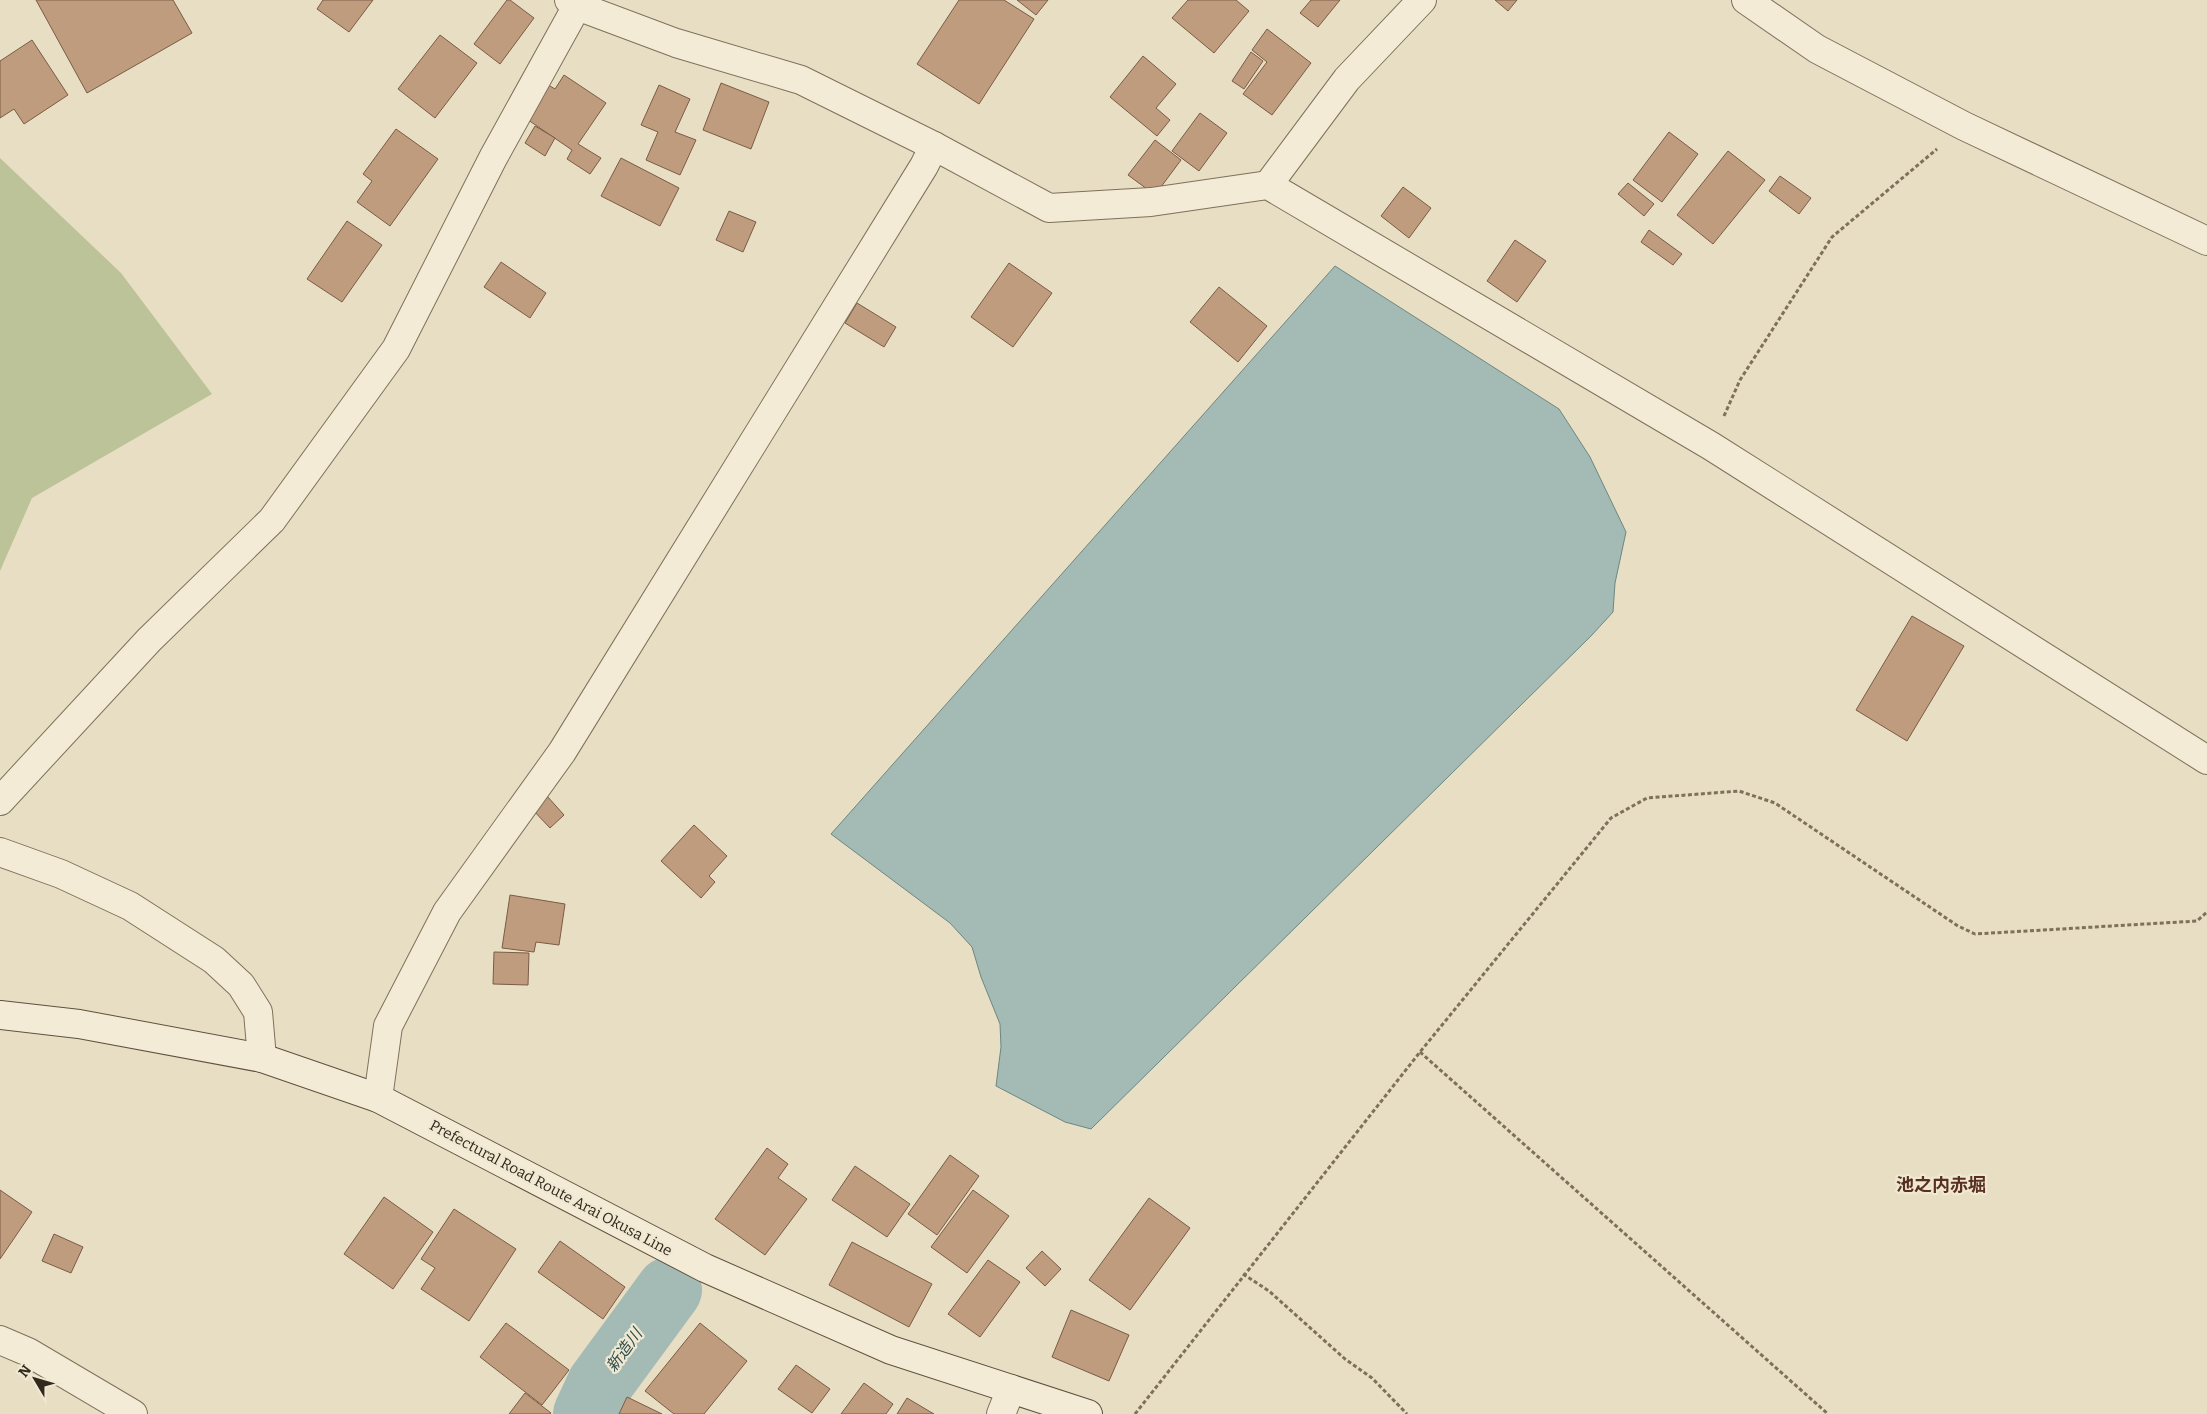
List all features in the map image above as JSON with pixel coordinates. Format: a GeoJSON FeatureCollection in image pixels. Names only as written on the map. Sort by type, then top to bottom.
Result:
{"type":"FeatureCollection","features":[{"type":"Feature","properties":{"kind":"street"},"geometry":{"type":"LineString","coordinates":[[1268,185],[1347,80],[1422,0]]}},
{"type":"Feature","properties":{"kind":"street"},"geometry":{"type":"LineString","coordinates":[[1746,0],[1817,49],[1964,126],[2207,241]]}},
{"type":"Feature","properties":{"kind":"street"},"geometry":{"type":"LineString","coordinates":[[0,801],[149,640],[272,520],[396,349],[573,3],[676,43],[801,80],[934,146],[1049,208],[1151,202],[1268,185],[1711,446],[2207,760]]}},
{"type":"Feature","properties":{"kind":"street"},"geometry":{"type":"LineString","coordinates":[[378,1098],[388,1026],[447,912],[562,752],[924,166],[934,146]]}},
{"type":"Feature","properties":{"kind":"street"},"geometry":{"type":"LineString","coordinates":[[0,852],[61,874],[130,906],[214,960],[241,985],[258,1012],[262,1058]]}},
{"type":"Feature","properties":{"kind":"street","name":"Prefectural Road Route Arai Okusa Line"},"geometry":{"type":"LineString","coordinates":[[0,1015],[80,1024],[262,1058],[378,1098],[705,1268],[891,1350],[1088,1414]]}},
{"type":"Feature","properties":{"kind":"street"},"geometry":{"type":"LineString","coordinates":[[0,1340],[28,1352],[133,1414]]}},
{"type":"Feature","properties":{"kind":"street"},"geometry":{"type":"LineString","coordinates":[[1001,1414],[1011,1389]]}},
{"type":"Feature","properties":{"kind":"path"},"geometry":{"type":"LineString","coordinates":[[1711,446],[1740,380],[1832,237],[1964,126]]}},
{"type":"Feature","properties":{"kind":"path"},"geometry":{"type":"LineString","coordinates":[[1135,1414],[1243,1274],[1420,1052],[1611,818],[1647,798],[1739,791],[1775,803],[1958,926],[1975,934],[2197,921],[2207,912]]}},
{"type":"Feature","properties":{"kind":"path"},"geometry":{"type":"LineString","coordinates":[[1420,1052],[1828,1414]]}},
{"type":"Feature","properties":{"kind":"path"},"geometry":{"type":"LineString","coordinates":[[1243,1274],[1269,1291],[1346,1359],[1372,1378],[1407,1414]]}},
{"type":"Feature","properties":{"kind":"green space"},"geometry":{"type":"Polygon","coordinates":[[[0,158],[121,273],[212,394],[32,498],[0,571],[0,158]]]}},
{"type":"Feature","properties":{"kind":"water"},"geometry":{"type":"Polygon","coordinates":[[[1335,266],[1559,409],[1590,457],[1626,532],[1615,583],[1613,612],[1591,636],[1091,1129],[1065,1122],[996,1086],[1001,1047],[1000,1024],[981,977],[972,947],[950,923],[831,834],[1335,266]]]}},
{"type":"Feature","properties":{"kind":"building"},"geometry":{"type":"Polygon","coordinates":[[[36,0],[173,0],[192,33],[87,93],[36,0]]]}},
{"type":"Feature","properties":{"kind":"building"},"geometry":{"type":"Polygon","coordinates":[[[323,0],[373,0],[349,32],[317,9],[323,0]]]}},
{"type":"Feature","properties":{"kind":"building"},"geometry":{"type":"Polygon","coordinates":[[[507,0],[510,0],[534,18],[500,64],[474,44],[507,0]]]}},
{"type":"Feature","properties":{"kind":"building"},"geometry":{"type":"Polygon","coordinates":[[[959,0],[1004,0],[1034,19],[979,104],[917,64],[959,0]]]}},
{"type":"Feature","properties":{"kind":"building"},"geometry":{"type":"Polygon","coordinates":[[[1017,0],[1048,0],[1036,15],[1017,0]]]}},
{"type":"Feature","properties":{"kind":"building"},"geometry":{"type":"Polygon","coordinates":[[[1188,0],[1236,0],[1249,11],[1214,53],[1172,18],[1188,0]]]}},
{"type":"Feature","properties":{"kind":"building"},"geometry":{"type":"Polygon","coordinates":[[[1311,0],[1340,0],[1318,27],[1300,13],[1311,0]]]}},
{"type":"Feature","properties":{"kind":"building"},"geometry":{"type":"Polygon","coordinates":[[[1495,0],[1517,0],[1508,11],[1495,0]]]}},
{"type":"Feature","properties":{"kind":"building"},"geometry":{"type":"Polygon","coordinates":[[[1267,29],[1311,63],[1272,115],[1243,94],[1267,62],[1252,50],[1267,29]]]}},
{"type":"Feature","properties":{"kind":"building"},"geometry":{"type":"Polygon","coordinates":[[[440,35],[477,63],[435,118],[398,89],[440,35]]]}},
{"type":"Feature","properties":{"kind":"building"},"geometry":{"type":"Polygon","coordinates":[[[32,40],[68,95],[24,124],[14,109],[0,118],[0,61],[32,40]]]}},
{"type":"Feature","properties":{"kind":"building"},"geometry":{"type":"Polygon","coordinates":[[[1251,52],[1263,61],[1244,89],[1232,81],[1251,52]]]}},
{"type":"Feature","properties":{"kind":"building"},"geometry":{"type":"Polygon","coordinates":[[[1143,56],[1176,84],[1156,108],[1170,120],[1157,136],[1110,97],[1143,56]]]}},
{"type":"Feature","properties":{"kind":"building"},"geometry":{"type":"Polygon","coordinates":[[[564,75],[606,103],[578,144],[601,158],[590,174],[567,159],[572,150],[518,113],[540,80],[555,89],[564,75]]]}},
{"type":"Feature","properties":{"kind":"building"},"geometry":{"type":"Polygon","coordinates":[[[721,83],[769,102],[751,149],[703,130],[721,83]]]}},
{"type":"Feature","properties":{"kind":"building"},"geometry":{"type":"Polygon","coordinates":[[[659,85],[690,99],[675,132],[696,140],[680,175],[646,160],[658,132],[641,125],[659,85]]]}},
{"type":"Feature","properties":{"kind":"building"},"geometry":{"type":"Polygon","coordinates":[[[1200,113],[1227,133],[1199,171],[1172,151],[1200,113]]]}},
{"type":"Feature","properties":{"kind":"building"},"geometry":{"type":"Polygon","coordinates":[[[535,126],[555,138],[545,156],[525,143],[535,126]]]}},
{"type":"Feature","properties":{"kind":"building"},"geometry":{"type":"Polygon","coordinates":[[[396,129],[438,159],[390,226],[357,202],[372,181],[363,174],[396,129]]]}},
{"type":"Feature","properties":{"kind":"building"},"geometry":{"type":"Polygon","coordinates":[[[1669,132],[1698,154],[1662,202],[1633,180],[1669,132]]]}},
{"type":"Feature","properties":{"kind":"building"},"geometry":{"type":"Polygon","coordinates":[[[1155,140],[1181,160],[1155,195],[1128,175],[1155,140]]]}},
{"type":"Feature","properties":{"kind":"building"},"geometry":{"type":"Polygon","coordinates":[[[1728,151],[1765,180],[1713,244],[1677,215],[1728,151]]]}},
{"type":"Feature","properties":{"kind":"building"},"geometry":{"type":"Polygon","coordinates":[[[621,158],[679,188],[660,226],[601,196],[621,158]]]}},
{"type":"Feature","properties":{"kind":"building"},"geometry":{"type":"Polygon","coordinates":[[[1780,176],[1811,198],[1799,214],[1769,191],[1780,176]]]}},
{"type":"Feature","properties":{"kind":"building"},"geometry":{"type":"Polygon","coordinates":[[[1628,183],[1654,204],[1644,216],[1618,194],[1628,183]]]}},
{"type":"Feature","properties":{"kind":"building"},"geometry":{"type":"Polygon","coordinates":[[[1403,187],[1431,208],[1409,238],[1381,216],[1403,187]]]}},
{"type":"Feature","properties":{"kind":"building"},"geometry":{"type":"Polygon","coordinates":[[[729,211],[756,222],[743,252],[716,240],[729,211]]]}},
{"type":"Feature","properties":{"kind":"building"},"geometry":{"type":"Polygon","coordinates":[[[347,221],[382,245],[342,302],[307,279],[347,221]]]}},
{"type":"Feature","properties":{"kind":"building"},"geometry":{"type":"Polygon","coordinates":[[[1649,230],[1682,254],[1673,265],[1641,242],[1649,230]]]}},
{"type":"Feature","properties":{"kind":"building"},"geometry":{"type":"Polygon","coordinates":[[[1515,240],[1546,261],[1517,302],[1487,281],[1515,240]]]}},
{"type":"Feature","properties":{"kind":"building"},"geometry":{"type":"Polygon","coordinates":[[[501,262],[546,293],[530,318],[484,287],[501,262]]]}},
{"type":"Feature","properties":{"kind":"building"},"geometry":{"type":"Polygon","coordinates":[[[1009,263],[1052,293],[1013,347],[971,317],[1009,263]]]}},
{"type":"Feature","properties":{"kind":"building"},"geometry":{"type":"Polygon","coordinates":[[[1219,287],[1267,326],[1238,362],[1190,322],[1219,287]]]}},
{"type":"Feature","properties":{"kind":"building"},"geometry":{"type":"Polygon","coordinates":[[[857,303],[896,327],[884,347],[845,323],[857,303]]]}},
{"type":"Feature","properties":{"kind":"building"},"geometry":{"type":"Polygon","coordinates":[[[1912,616],[1964,646],[1907,741],[1856,710],[1912,616]]]}},
{"type":"Feature","properties":{"kind":"building"},"geometry":{"type":"Polygon","coordinates":[[[547,796],[564,815],[550,828],[532,809],[547,796]]]}},
{"type":"Feature","properties":{"kind":"building"},"geometry":{"type":"Polygon","coordinates":[[[694,825],[727,856],[709,876],[715,882],[701,898],[661,861],[694,825]]]}},
{"type":"Feature","properties":{"kind":"building"},"geometry":{"type":"Polygon","coordinates":[[[510,895],[565,904],[559,945],[536,942],[534,952],[502,948],[510,895]]]}},
{"type":"Feature","properties":{"kind":"building"},"geometry":{"type":"Polygon","coordinates":[[[494,952],[529,953],[528,985],[493,984],[494,952]]]}},
{"type":"Feature","properties":{"kind":"building"},"geometry":{"type":"Polygon","coordinates":[[[767,1148],[788,1164],[778,1178],[807,1199],[765,1255],[715,1219],[767,1148]]]}},
{"type":"Feature","properties":{"kind":"building"},"geometry":{"type":"Polygon","coordinates":[[[950,1155],[979,1176],[937,1235],[908,1214],[950,1155]]]}},
{"type":"Feature","properties":{"kind":"building"},"geometry":{"type":"Polygon","coordinates":[[[855,1166],[910,1204],[887,1237],[832,1200],[855,1166]]]}},
{"type":"Feature","properties":{"kind":"building"},"geometry":{"type":"Polygon","coordinates":[[[0,1190],[32,1212],[0,1259],[0,1190]]]}},
{"type":"Feature","properties":{"kind":"building"},"geometry":{"type":"Polygon","coordinates":[[[973,1190],[1009,1216],[967,1273],[931,1247],[973,1190]]]}},
{"type":"Feature","properties":{"kind":"building"},"geometry":{"type":"Polygon","coordinates":[[[384,1197],[433,1232],[393,1289],[344,1254],[384,1197]]]}},
{"type":"Feature","properties":{"kind":"building"},"geometry":{"type":"Polygon","coordinates":[[[1149,1198],[1190,1228],[1130,1310],[1089,1280],[1149,1198]]]}},
{"type":"Feature","properties":{"kind":"building"},"geometry":{"type":"Polygon","coordinates":[[[454,1209],[516,1249],[469,1321],[421,1289],[435,1268],[421,1259],[454,1209]]]}},
{"type":"Feature","properties":{"kind":"building"},"geometry":{"type":"Polygon","coordinates":[[[54,1234],[83,1247],[71,1273],[42,1261],[54,1234]]]}},
{"type":"Feature","properties":{"kind":"building"},"geometry":{"type":"Polygon","coordinates":[[[560,1241],[625,1287],[603,1319],[538,1272],[560,1241]]]}},
{"type":"Feature","properties":{"kind":"building"},"geometry":{"type":"Polygon","coordinates":[[[852,1242],[932,1284],[909,1327],[829,1285],[852,1242]]]}},
{"type":"Feature","properties":{"kind":"building"},"geometry":{"type":"Polygon","coordinates":[[[1042,1251],[1061,1269],[1045,1286],[1026,1268],[1042,1251]]]}},
{"type":"Feature","properties":{"kind":"building"},"geometry":{"type":"Polygon","coordinates":[[[988,1260],[1020,1282],[980,1337],[948,1314],[988,1260]]]}},
{"type":"Feature","properties":{"kind":"building"},"geometry":{"type":"Polygon","coordinates":[[[1071,1310],[1129,1335],[1109,1381],[1052,1357],[1071,1310]]]}},
{"type":"Feature","properties":{"kind":"building"},"geometry":{"type":"Polygon","coordinates":[[[506,1323],[569,1370],[542,1405],[480,1357],[506,1323]]]}},
{"type":"Feature","properties":{"kind":"building"},"geometry":{"type":"Polygon","coordinates":[[[700,1323],[747,1361],[704,1414],[674,1414],[645,1391],[700,1323]]]}},
{"type":"Feature","properties":{"kind":"building"},"geometry":{"type":"Polygon","coordinates":[[[796,1365],[830,1389],[812,1413],[778,1389],[796,1365]]]}},
{"type":"Feature","properties":{"kind":"building"},"geometry":{"type":"Polygon","coordinates":[[[864,1383],[893,1404],[886,1414],[841,1414],[864,1383]]]}},
{"type":"Feature","properties":{"kind":"building"},"geometry":{"type":"Polygon","coordinates":[[[525,1393],[551,1413],[509,1414],[525,1393]]]}},
{"type":"Feature","properties":{"kind":"building"},"geometry":{"type":"Polygon","coordinates":[[[627,1397],[662,1414],[619,1414],[627,1397]]]}},
{"type":"Feature","properties":{"kind":"building"},"geometry":{"type":"Polygon","coordinates":[[[907,1398],[934,1414],[897,1414],[907,1398]]]}},
{"type":"Feature","properties":{"kind":"waterway","name":"新造川"},"geometry":{"type":"LineString","coordinates":[[586,1414],[600,1384],[669,1290]]}},
{"type":"Feature","properties":{"kind":"district","name":"池之内赤堀"},"geometry":{"type":"Point","coordinates":[1941,1185]}}]}
